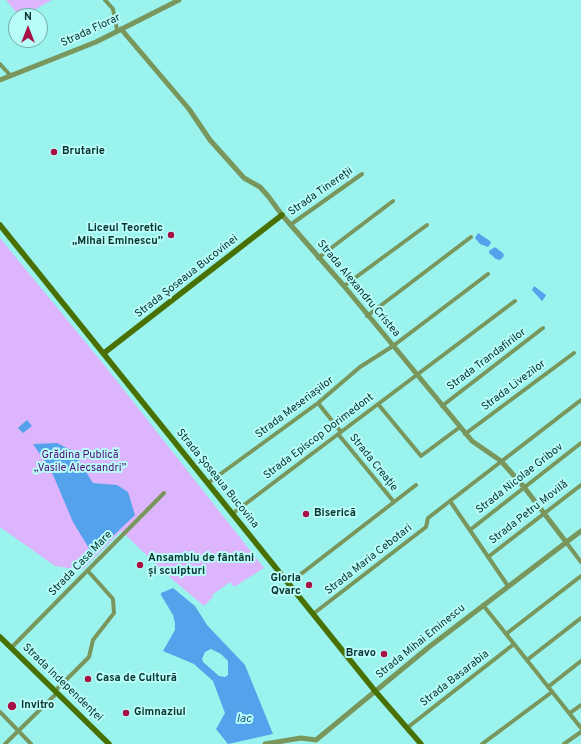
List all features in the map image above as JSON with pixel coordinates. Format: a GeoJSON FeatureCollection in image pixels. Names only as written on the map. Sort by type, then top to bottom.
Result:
{"type":"FeatureCollection","features":[{"type":"Feature","properties":{"kind":"main road","name":"Strada Șoseaua Bucovinei"},"geometry":{"type":"LineString","coordinates":[[104,353],[282,215]]}},
{"type":"Feature","properties":{"kind":"main road","name":"Strada Șoseaua Bucovina"},"geometry":{"type":"LineString","coordinates":[[0,225],[288,584],[314,614],[375,691],[421,744]]}},
{"type":"Feature","properties":{"kind":"main road","name":"Strada Independenței"},"geometry":{"type":"LineString","coordinates":[[0,637],[109,744]]}},
{"type":"Feature","properties":{"kind":"street"},"geometry":{"type":"LineString","coordinates":[[105,0],[113,9],[119,30]]}},
{"type":"Feature","properties":{"kind":"street","name":"Strada Florar"},"geometry":{"type":"LineString","coordinates":[[0,80],[92,43],[178,0]]}},
{"type":"Feature","properties":{"kind":"street","name":"Strada Alexandru Cristea"},"geometry":{"type":"LineString","coordinates":[[119,30],[189,110],[210,140],[244,178],[260,187],[268,196],[290,225],[344,286],[465,434],[472,441],[501,461],[524,487],[543,514],[581,562]]}},
{"type":"Feature","properties":{"kind":"street"},"geometry":{"type":"LineString","coordinates":[[0,64],[10,75]]}},
{"type":"Feature","properties":{"kind":"street","name":"Strada Tinereții"},"geometry":{"type":"LineString","coordinates":[[290,225],[362,174]]}},
{"type":"Feature","properties":{"kind":"street"},"geometry":{"type":"LineString","coordinates":[[318,258],[393,201]]}},
{"type":"Feature","properties":{"kind":"street"},"geometry":{"type":"LineString","coordinates":[[344,286],[427,224]]}},
{"type":"Feature","properties":{"kind":"street"},"geometry":{"type":"LineString","coordinates":[[367,316],[471,237]]}},
{"type":"Feature","properties":{"kind":"street","name":"Strada Meseriașilor"},"geometry":{"type":"LineString","coordinates":[[208,483],[318,403],[360,367],[393,346],[488,274]]}},
{"type":"Feature","properties":{"kind":"street","name":"Strada Episcop Dorimedont"},"geometry":{"type":"LineString","coordinates":[[232,514],[416,374],[515,301]]}},
{"type":"Feature","properties":{"kind":"street","name":"Strada Trandafirilor"},"geometry":{"type":"LineString","coordinates":[[442,406],[544,328]]}},
{"type":"Feature","properties":{"kind":"street","name":"Strada Livezilor"},"geometry":{"type":"LineString","coordinates":[[465,434],[574,353]]}},
{"type":"Feature","properties":{"kind":"street","name":"Strada Maria Cebotari"},"geometry":{"type":"LineString","coordinates":[[314,614],[426,527],[428,518],[581,400]]}},
{"type":"Feature","properties":{"kind":"street","name":"Strada Creație"},"geometry":{"type":"LineString","coordinates":[[318,403],[339,433],[394,502]]}},
{"type":"Feature","properties":{"kind":"street"},"geometry":{"type":"LineString","coordinates":[[378,404],[418,455],[423,455],[460,428]]}},
{"type":"Feature","properties":{"kind":"street","name":"Strada Nicolae Gribov"},"geometry":{"type":"LineString","coordinates":[[470,530],[581,443]]}},
{"type":"Feature","properties":{"kind":"street"},"geometry":{"type":"LineString","coordinates":[[288,584],[416,485]]}},
{"type":"Feature","properties":{"kind":"street","name":"Strada Petru Movilă"},"geometry":{"type":"LineString","coordinates":[[488,556],[581,485]]}},
{"type":"Feature","properties":{"kind":"street","name":"Strada Casa Mare"},"geometry":{"type":"LineString","coordinates":[[11,648],[164,493]]}},
{"type":"Feature","properties":{"kind":"street"},"geometry":{"type":"LineString","coordinates":[[450,501],[508,586]]}},
{"type":"Feature","properties":{"kind":"street","name":"Strada Mihai Eminescu"},"geometry":{"type":"LineString","coordinates":[[265,744],[306,738],[318,742],[375,691],[483,605],[581,531]]}},
{"type":"Feature","properties":{"kind":"street"},"geometry":{"type":"LineString","coordinates":[[5,744],[89,657],[93,640],[114,613],[113,599],[88,571]]}},
{"type":"Feature","properties":{"kind":"street"},"geometry":{"type":"LineString","coordinates":[[506,634],[581,576]]}},
{"type":"Feature","properties":{"kind":"street"},"geometry":{"type":"LineString","coordinates":[[483,605],[581,728]]}},
{"type":"Feature","properties":{"kind":"street"},"geometry":{"type":"LineString","coordinates":[[527,660],[581,618]]}},
{"type":"Feature","properties":{"kind":"street","name":"Strada Basarabia"},"geometry":{"type":"LineString","coordinates":[[408,728],[514,644]]}},
{"type":"Feature","properties":{"kind":"street"},"geometry":{"type":"LineString","coordinates":[[548,687],[581,661]]}},
{"type":"Feature","properties":{"kind":"street"},"geometry":{"type":"LineString","coordinates":[[482,744],[552,692]]}},
{"type":"Feature","properties":{"kind":"street"},"geometry":{"type":"LineString","coordinates":[[570,713],[581,705]]}},
{"type":"Feature","properties":{"kind":"street"},"geometry":{"type":"LineString","coordinates":[[0,712],[31,744]]}},
{"type":"Feature","properties":{"kind":"street"},"geometry":{"type":"LineString","coordinates":[[564,744],[581,732]]}},
{"type":"Feature","properties":{"kind":"green space"},"geometry":{"type":"Polygon","coordinates":[[[6,0],[52,0],[38,8],[12,8],[6,0]]]}},
{"type":"Feature","properties":{"kind":"green space","name":"Grădina Publică „Vasile Alecsandri”"},"geometry":{"type":"Polygon","coordinates":[[[0,238],[105,366],[264,568],[234,587],[230,582],[212,595],[213,597],[204,606],[173,580],[121,531],[82,570],[55,566],[0,527],[0,238]]]}},
{"type":"Feature","properties":{"kind":"water"},"geometry":{"type":"Polygon","coordinates":[[[478,233],[490,241],[491,243],[488,247],[480,244],[475,238],[478,233]]]}},
{"type":"Feature","properties":{"kind":"water"},"geometry":{"type":"Polygon","coordinates":[[[495,247],[503,253],[504,256],[500,260],[496,259],[489,253],[489,251],[495,247]]]}},
{"type":"Feature","properties":{"kind":"water"},"geometry":{"type":"Polygon","coordinates":[[[534,286],[546,295],[542,301],[532,290],[534,286]]]}},
{"type":"Feature","properties":{"kind":"water"},"geometry":{"type":"Polygon","coordinates":[[[27,420],[32,426],[23,433],[18,428],[27,420]]]}},
{"type":"Feature","properties":{"kind":"water"},"geometry":{"type":"Polygon","coordinates":[[[57,443],[73,451],[93,483],[117,485],[128,492],[135,515],[93,555],[73,522],[51,470],[33,444],[57,443]]]}},
{"type":"Feature","properties":{"kind":"water","name":"lac"},"geometry":{"type":"Polygon","coordinates":[[[173,588],[195,606],[207,625],[245,665],[273,734],[228,744],[216,729],[225,713],[213,681],[194,664],[163,651],[175,630],[175,623],[173,615],[161,593],[173,588]],[[211,649],[205,652],[202,659],[203,662],[219,676],[225,677],[228,675],[228,661],[221,654],[211,649]]]}},
{"type":"Feature","properties":{"kind":"place","name":"Brutarie"},"geometry":{"type":"Point","coordinates":[54,152]}},
{"type":"Feature","properties":{"kind":"place","name":"Liceul Teoretic „Mihai Eminescu”"},"geometry":{"type":"Point","coordinates":[171,235]}},
{"type":"Feature","properties":{"kind":"place","name":"Biserică"},"geometry":{"type":"Point","coordinates":[306,514]}},
{"type":"Feature","properties":{"kind":"place","name":"Ansamblu de fântâni și sculpturi"},"geometry":{"type":"Point","coordinates":[140,565]}},
{"type":"Feature","properties":{"kind":"place","name":"Gloria Qvarc"},"geometry":{"type":"Point","coordinates":[309,585]}},
{"type":"Feature","properties":{"kind":"place","name":"Bravo"},"geometry":{"type":"Point","coordinates":[384,654]}},
{"type":"Feature","properties":{"kind":"place","name":"Casa de Cultură"},"geometry":{"type":"Point","coordinates":[88,679]}},
{"type":"Feature","properties":{"kind":"place","name":"Invitro"},"geometry":{"type":"Point","coordinates":[12,706]}},
{"type":"Feature","properties":{"kind":"place","name":"Gimnaziul"},"geometry":{"type":"Point","coordinates":[126,713]}}]}
